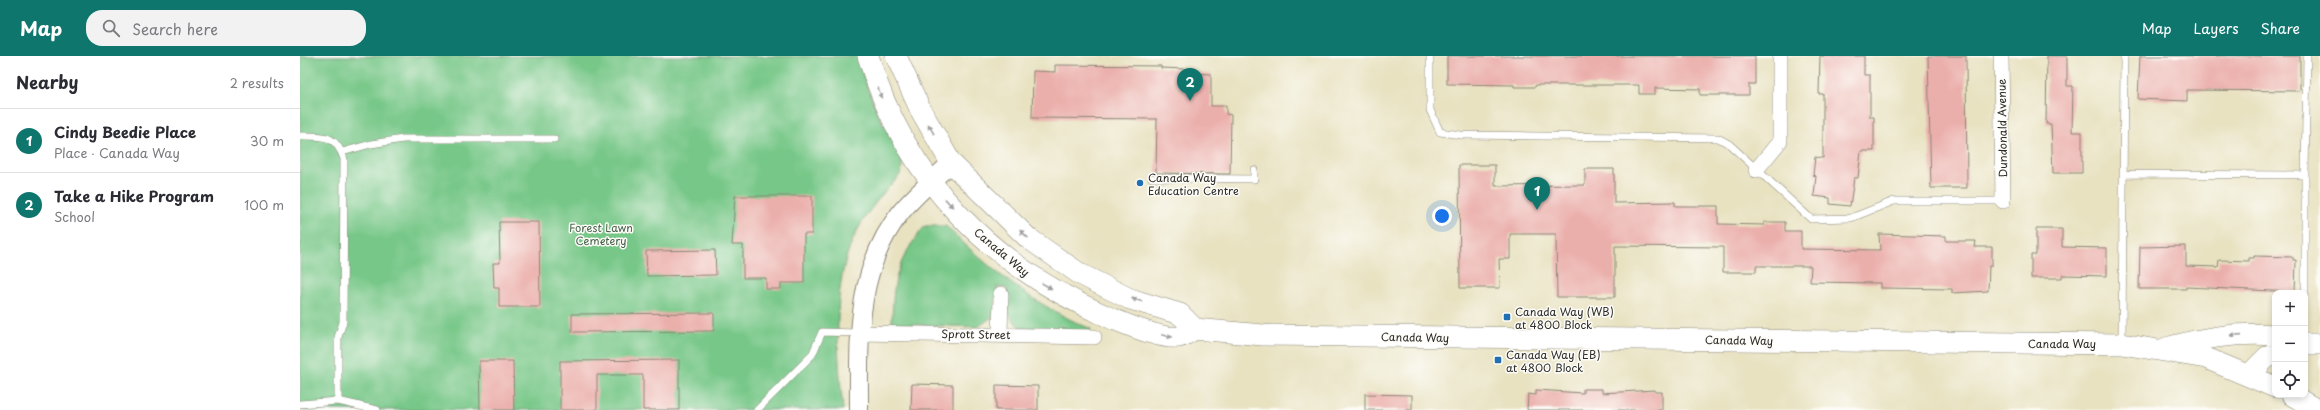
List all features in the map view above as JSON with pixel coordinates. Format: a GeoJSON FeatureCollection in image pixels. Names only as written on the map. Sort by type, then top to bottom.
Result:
{"type":"FeatureCollection","features":[{"type":"Feature","properties":{"kind":"main road","name":"Canada Way"},"geometry":{"type":"LineString","coordinates":[[868,56],[886,110],[908,150],[930,182],[984,240],[1035,280],[1086,308],[1139,330],[1178,338],[1195,329],[1264,335],[2122,344],[2206,358],[2272,386]]}},
{"type":"Feature","properties":{"kind":"main road"},"geometry":{"type":"LineString","coordinates":[[896,56],[920,109],[951,163],[1028,238],[1054,258],[1080,274],[1130,299],[1180,314],[1195,329]]}},
{"type":"Feature","properties":{"kind":"main road"},"geometry":{"type":"LineString","coordinates":[[2159,350],[2212,336],[2255,333],[2272,335]]}},
{"type":"Feature","properties":{"kind":"main road"},"geometry":{"type":"LineString","coordinates":[[2308,344],[2320,344]]}},
{"type":"Feature","properties":{"kind":"main road"},"geometry":{"type":"LineString","coordinates":[[2249,375],[2268,357],[2272,356]]}},
{"type":"Feature","properties":{"kind":"main road"},"geometry":{"type":"LineString","coordinates":[[2297,398],[2317,410]]}},
{"type":"Feature","properties":{"kind":"street"},"geometry":{"type":"LineString","coordinates":[[1756,170],[1780,141],[1780,56]]}},
{"type":"Feature","properties":{"kind":"street","name":"Dundonald Avenue"},"geometry":{"type":"LineString","coordinates":[[2001,56],[2003,201]]}},
{"type":"Feature","properties":{"kind":"street"},"geometry":{"type":"LineString","coordinates":[[859,410],[858,333],[863,295],[870,268],[900,213],[951,163]]}},
{"type":"Feature","properties":{"kind":"street"},"geometry":{"type":"LineString","coordinates":[[1000,335],[1001,294]]}},
{"type":"Feature","properties":{"kind":"street","name":"Sprott Street"},"geometry":{"type":"LineString","coordinates":[[858,333],[1094,337]]}},
{"type":"Feature","properties":{"kind":"lane"},"geometry":{"type":"LineString","coordinates":[[1430,56],[1430,110],[1440,132],[1461,135],[1718,138],[1729,144],[1811,219],[1851,218],[1894,201],[2003,201]]}},
{"type":"Feature","properties":{"kind":"lane"},"geometry":{"type":"LineString","coordinates":[[2122,344],[2124,56]]}},
{"type":"Feature","properties":{"kind":"lane"},"geometry":{"type":"LineString","coordinates":[[2304,290],[2307,56]]}},
{"type":"Feature","properties":{"kind":"lane"},"geometry":{"type":"LineString","coordinates":[[300,136],[322,136],[334,140],[340,147],[344,159],[343,322],[338,337],[338,401]]}},
{"type":"Feature","properties":{"kind":"lane"},"geometry":{"type":"LineString","coordinates":[[342,152],[371,144],[403,139],[554,139]]}},
{"type":"Feature","properties":{"kind":"lane"},"geometry":{"type":"LineString","coordinates":[[1152,178],[1254,179],[1254,170]]}},
{"type":"Feature","properties":{"kind":"lane"},"geometry":{"type":"LineString","coordinates":[[2123,174],[2305,175]]}},
{"type":"Feature","properties":{"kind":"lane"},"geometry":{"type":"LineString","coordinates":[[757,410],[812,355],[822,332],[858,333]]}},
{"type":"Feature","properties":{"kind":"lane"},"geometry":{"type":"LineString","coordinates":[[300,404],[338,401],[378,410]]}},
{"type":"Feature","properties":{"kind":"green space","name":"Forest Lawn Cemetery"},"geometry":{"type":"Polygon","coordinates":[[[300,56],[857,56],[879,116],[899,152],[902,166],[899,176],[885,191],[862,222],[853,239],[846,258],[841,279],[838,323],[839,368],[843,410],[300,410],[300,56]]]}},
{"type":"Feature","properties":{"kind":"green space"},"geometry":{"type":"Polygon","coordinates":[[[925,226],[946,226],[979,257],[1013,285],[1050,309],[1091,329],[1090,332],[1021,328],[1012,320],[1008,310],[1007,288],[997,287],[995,309],[992,317],[978,327],[892,324],[895,283],[898,272],[908,250],[925,226]]]}},
{"type":"Feature","properties":{"kind":"building"},"geometry":{"type":"Polygon","coordinates":[[[1447,56],[1755,56],[1755,84],[1749,84],[1749,95],[1700,95],[1700,89],[1655,88],[1655,94],[1639,94],[1639,85],[1536,85],[1535,87],[1514,87],[1514,85],[1447,84],[1447,56]]]}},
{"type":"Feature","properties":{"kind":"building"},"geometry":{"type":"Polygon","coordinates":[[[1820,56],[1864,56],[1864,75],[1870,75],[1870,117],[1874,117],[1874,151],[1861,151],[1858,178],[1854,178],[1850,206],[1830,204],[1830,198],[1814,196],[1816,176],[1813,175],[1815,157],[1823,158],[1823,94],[1819,94],[1820,56]]]}},
{"type":"Feature","properties":{"kind":"building"},"geometry":{"type":"Polygon","coordinates":[[[1928,56],[1966,56],[1967,188],[1931,188],[1928,56]]]}},
{"type":"Feature","properties":{"kind":"building"},"geometry":{"type":"Polygon","coordinates":[[[2047,56],[2067,56],[2067,86],[2073,86],[2072,132],[2082,132],[2082,173],[2053,173],[2051,124],[2046,124],[2047,56]]]}},
{"type":"Feature","properties":{"kind":"building"},"geometry":{"type":"Polygon","coordinates":[[[2140,56],[2300,56],[2300,91],[2187,90],[2187,101],[2138,99],[2140,56]]]}},
{"type":"Feature","properties":{"kind":"building"},"geometry":{"type":"Polygon","coordinates":[[[1055,65],[1161,66],[1161,68],[1186,69],[1186,73],[1211,74],[1211,106],[1226,106],[1226,114],[1231,115],[1230,174],[1156,173],[1157,119],[1032,118],[1033,71],[1055,72],[1055,65]]]}},
{"type":"Feature","properties":{"kind":"building"},"geometry":{"type":"Polygon","coordinates":[[[1459,165],[1495,165],[1495,186],[1585,185],[1585,169],[1614,169],[1614,203],[1675,202],[1675,206],[1718,206],[1718,224],[1764,225],[1764,222],[1785,222],[1785,231],[1801,231],[1801,249],[1880,250],[1879,234],[1946,236],[1946,241],[1976,241],[1975,247],[1992,247],[1992,266],[1989,266],[1988,291],[1952,293],[1952,289],[1880,288],[1880,283],[1810,282],[1811,266],[1756,266],[1756,272],[1723,272],[1723,247],[1615,246],[1615,297],[1557,297],[1556,234],[1510,234],[1510,259],[1499,259],[1500,288],[1460,288],[1459,165]]]}},
{"type":"Feature","properties":{"kind":"building"},"geometry":{"type":"Polygon","coordinates":[[[735,196],[812,196],[812,234],[804,234],[804,283],[781,283],[781,289],[766,289],[766,278],[743,278],[743,245],[732,245],[735,196]]]}},
{"type":"Feature","properties":{"kind":"building"},"geometry":{"type":"Polygon","coordinates":[[[499,222],[539,222],[540,307],[499,307],[499,288],[494,288],[493,263],[500,263],[499,222]]]}},
{"type":"Feature","properties":{"kind":"building"},"geometry":{"type":"Polygon","coordinates":[[[2036,229],[2062,229],[2062,247],[2107,248],[2107,276],[2062,275],[2062,278],[2031,278],[2031,255],[2036,255],[2036,229]]]}},
{"type":"Feature","properties":{"kind":"building"},"geometry":{"type":"Polygon","coordinates":[[[2186,246],[2186,266],[2218,267],[2219,260],[2249,261],[2249,258],[2254,258],[2254,256],[2293,257],[2293,260],[2296,260],[2295,290],[2272,291],[2186,287],[2186,289],[2139,289],[2140,247],[2186,246]]]}},
{"type":"Feature","properties":{"kind":"building"},"geometry":{"type":"Polygon","coordinates":[[[715,250],[716,275],[647,276],[646,251],[715,250]]]}},
{"type":"Feature","properties":{"kind":"building"},"geometry":{"type":"Polygon","coordinates":[[[714,313],[714,331],[572,332],[572,314],[714,313]]]}},
{"type":"Feature","properties":{"kind":"building"},"geometry":{"type":"Polygon","coordinates":[[[679,360],[679,410],[643,410],[643,375],[597,375],[597,410],[560,410],[560,361],[679,360]]]}},
{"type":"Feature","properties":{"kind":"building"},"geometry":{"type":"Polygon","coordinates":[[[479,361],[513,361],[514,410],[480,410],[479,361]]]}},
{"type":"Feature","properties":{"kind":"building"},"geometry":{"type":"Polygon","coordinates":[[[912,384],[953,385],[953,410],[911,410],[912,384]]]}},
{"type":"Feature","properties":{"kind":"building"},"geometry":{"type":"Polygon","coordinates":[[[996,385],[1038,386],[1038,410],[996,410],[996,385]]]}},
{"type":"Feature","properties":{"kind":"building"},"geometry":{"type":"Polygon","coordinates":[[[1583,389],[1602,389],[1602,393],[1655,390],[1655,392],[1662,392],[1662,410],[1527,410],[1528,394],[1536,395],[1536,390],[1583,393],[1583,389]]]}},
{"type":"Feature","properties":{"kind":"building"},"geometry":{"type":"Polygon","coordinates":[[[1365,394],[1412,395],[1412,410],[1365,410],[1365,394]]]}},
{"type":"Feature","properties":{"kind":"place","name":"Take a Hike Program"},"geometry":{"type":"Point","coordinates":[1190,101]}},
{"type":"Feature","properties":{"kind":"place","name":"Canada Way Education Centre"},"geometry":{"type":"Point","coordinates":[1140,183]}},
{"type":"Feature","properties":{"kind":"place","name":"Cindy Beedie Place"},"geometry":{"type":"Point","coordinates":[1537,210]}},
{"type":"Feature","properties":{"kind":"place","name":"Canada Way (WB) at 4800 Block"},"geometry":{"type":"Point","coordinates":[1507,317]}},
{"type":"Feature","properties":{"kind":"place","name":"Canada Way (EB) at 4800 Block"},"geometry":{"type":"Point","coordinates":[1498,360]}}]}
